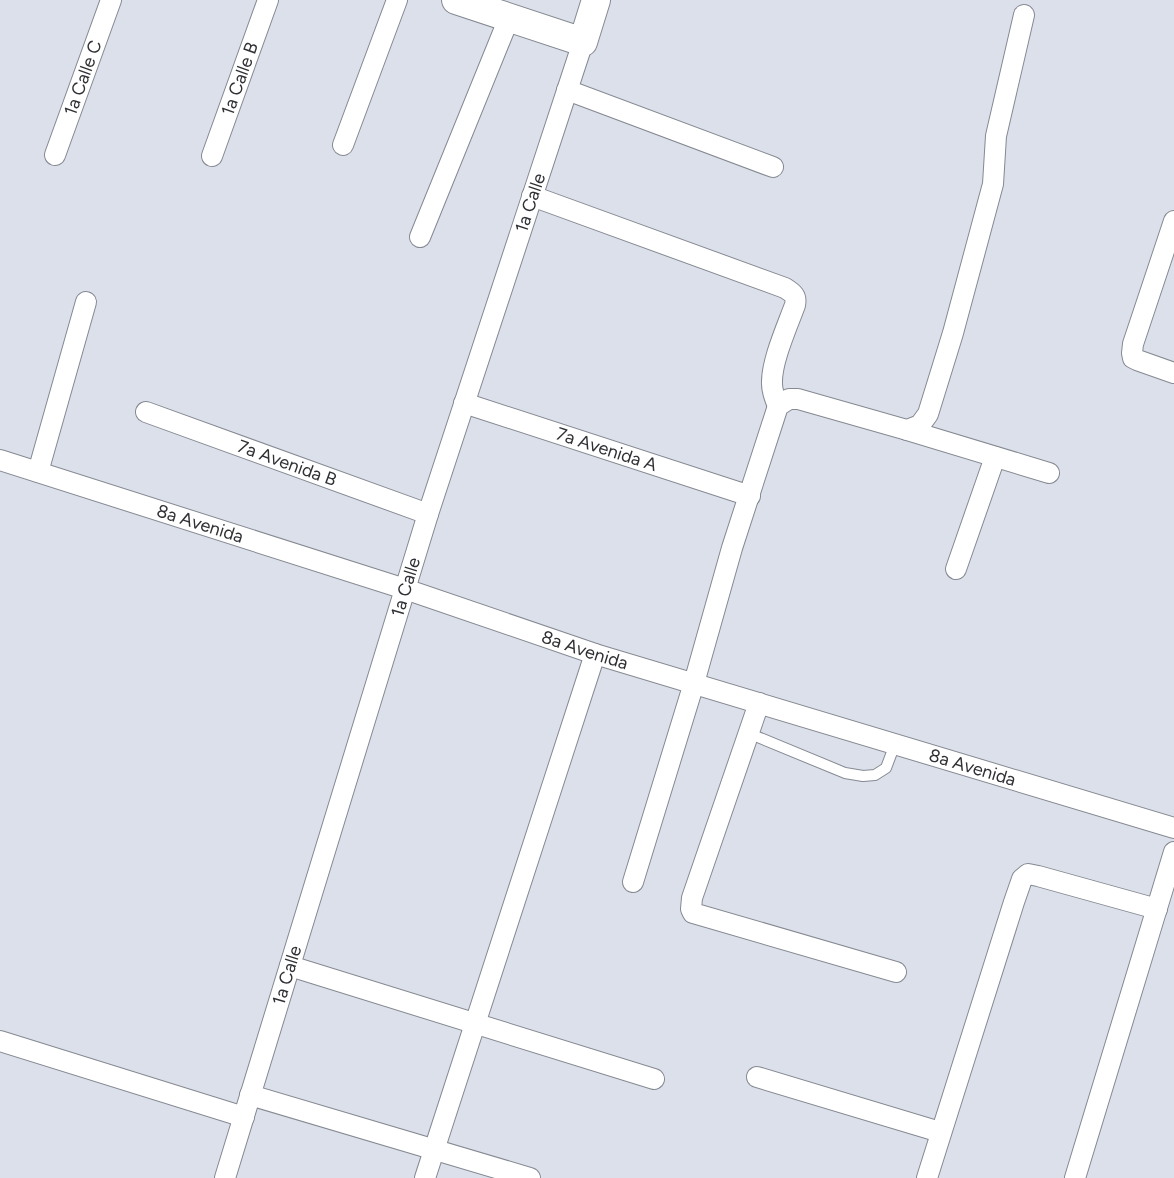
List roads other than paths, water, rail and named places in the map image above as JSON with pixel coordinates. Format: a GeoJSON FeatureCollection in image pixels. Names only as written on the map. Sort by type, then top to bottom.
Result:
{"type":"FeatureCollection","features":[{"type":"Feature","properties":{"kind":"street","name":"1a Calle C"},"geometry":{"type":"LineString","coordinates":[[55,155],[111,0]]}},
{"type":"Feature","properties":{"kind":"street","name":"1a Calle B"},"geometry":{"type":"LineString","coordinates":[[212,156],[268,0]]}},
{"type":"Feature","properties":{"kind":"street"},"geometry":{"type":"LineString","coordinates":[[343,145],[397,0]]}},
{"type":"Feature","properties":{"kind":"street"},"geometry":{"type":"LineString","coordinates":[[456,0],[583,42]]}},
{"type":"Feature","properties":{"kind":"street","name":"1a Calle"},"geometry":{"type":"LineString","coordinates":[[225,1178],[428,514],[596,0]]}},
{"type":"Feature","properties":{"kind":"street"},"geometry":{"type":"LineString","coordinates":[[907,430],[920,425],[928,414],[955,324],[993,184],[996,136],[1024,15]]}},
{"type":"Feature","properties":{"kind":"street"},"geometry":{"type":"LineString","coordinates":[[420,237],[509,18]]}},
{"type":"Feature","properties":{"kind":"street"},"geometry":{"type":"LineString","coordinates":[[567,90],[773,167]]}},
{"type":"Feature","properties":{"kind":"street"},"geometry":{"type":"LineString","coordinates":[[532,196],[776,285],[793,293],[796,299],[795,305],[773,369],[773,392],[778,406]]}},
{"type":"Feature","properties":{"kind":"street"},"geometry":{"type":"LineString","coordinates":[[1174,222],[1132,344],[1133,358],[1174,373]]}},
{"type":"Feature","properties":{"kind":"street"},"geometry":{"type":"LineString","coordinates":[[38,472],[86,302]]}},
{"type":"Feature","properties":{"kind":"street"},"geometry":{"type":"LineString","coordinates":[[633,882],[694,684],[732,548],[778,406],[789,399],[798,399],[1049,473]]}},
{"type":"Feature","properties":{"kind":"street","name":"7a Avenida A"},"geometry":{"type":"LineString","coordinates":[[464,403],[750,496]]}},
{"type":"Feature","properties":{"kind":"street","name":"7a Avenida B"},"geometry":{"type":"LineString","coordinates":[[146,412],[428,514]]}},
{"type":"Feature","properties":{"kind":"street"},"geometry":{"type":"LineString","coordinates":[[956,569],[995,457]]}},
{"type":"Feature","properties":{"kind":"street","name":"8a Avenida"},"geometry":{"type":"LineString","coordinates":[[0,460],[405,589],[595,654],[1174,828]]}},
{"type":"Feature","properties":{"kind":"street"},"geometry":{"type":"LineString","coordinates":[[425,1178],[595,654]]}},
{"type":"Feature","properties":{"kind":"street"},"geometry":{"type":"LineString","coordinates":[[759,703],[692,898],[691,909],[693,913],[896,972]]}},
{"type":"Feature","properties":{"kind":"street"},"geometry":{"type":"LineString","coordinates":[[1075,1178],[1174,852]]}},
{"type":"Feature","properties":{"kind":"street"},"geometry":{"type":"LineString","coordinates":[[927,1178],[940,1132],[1022,879],[1028,874],[1038,876],[1157,909]]}},
{"type":"Feature","properties":{"kind":"street"},"geometry":{"type":"LineString","coordinates":[[290,966],[654,1079]]}},
{"type":"Feature","properties":{"kind":"street"},"geometry":{"type":"LineString","coordinates":[[0,1041],[244,1117]]}},
{"type":"Feature","properties":{"kind":"street"},"geometry":{"type":"LineString","coordinates":[[757,1077],[940,1132]]}},
{"type":"Feature","properties":{"kind":"street"},"geometry":{"type":"LineString","coordinates":[[250,1095],[530,1178]]}},
{"type":"Feature","properties":{"kind":"lane"},"geometry":{"type":"LineString","coordinates":[[748,733],[845,773],[863,776],[875,775],[886,768],[895,744]]}}]}
